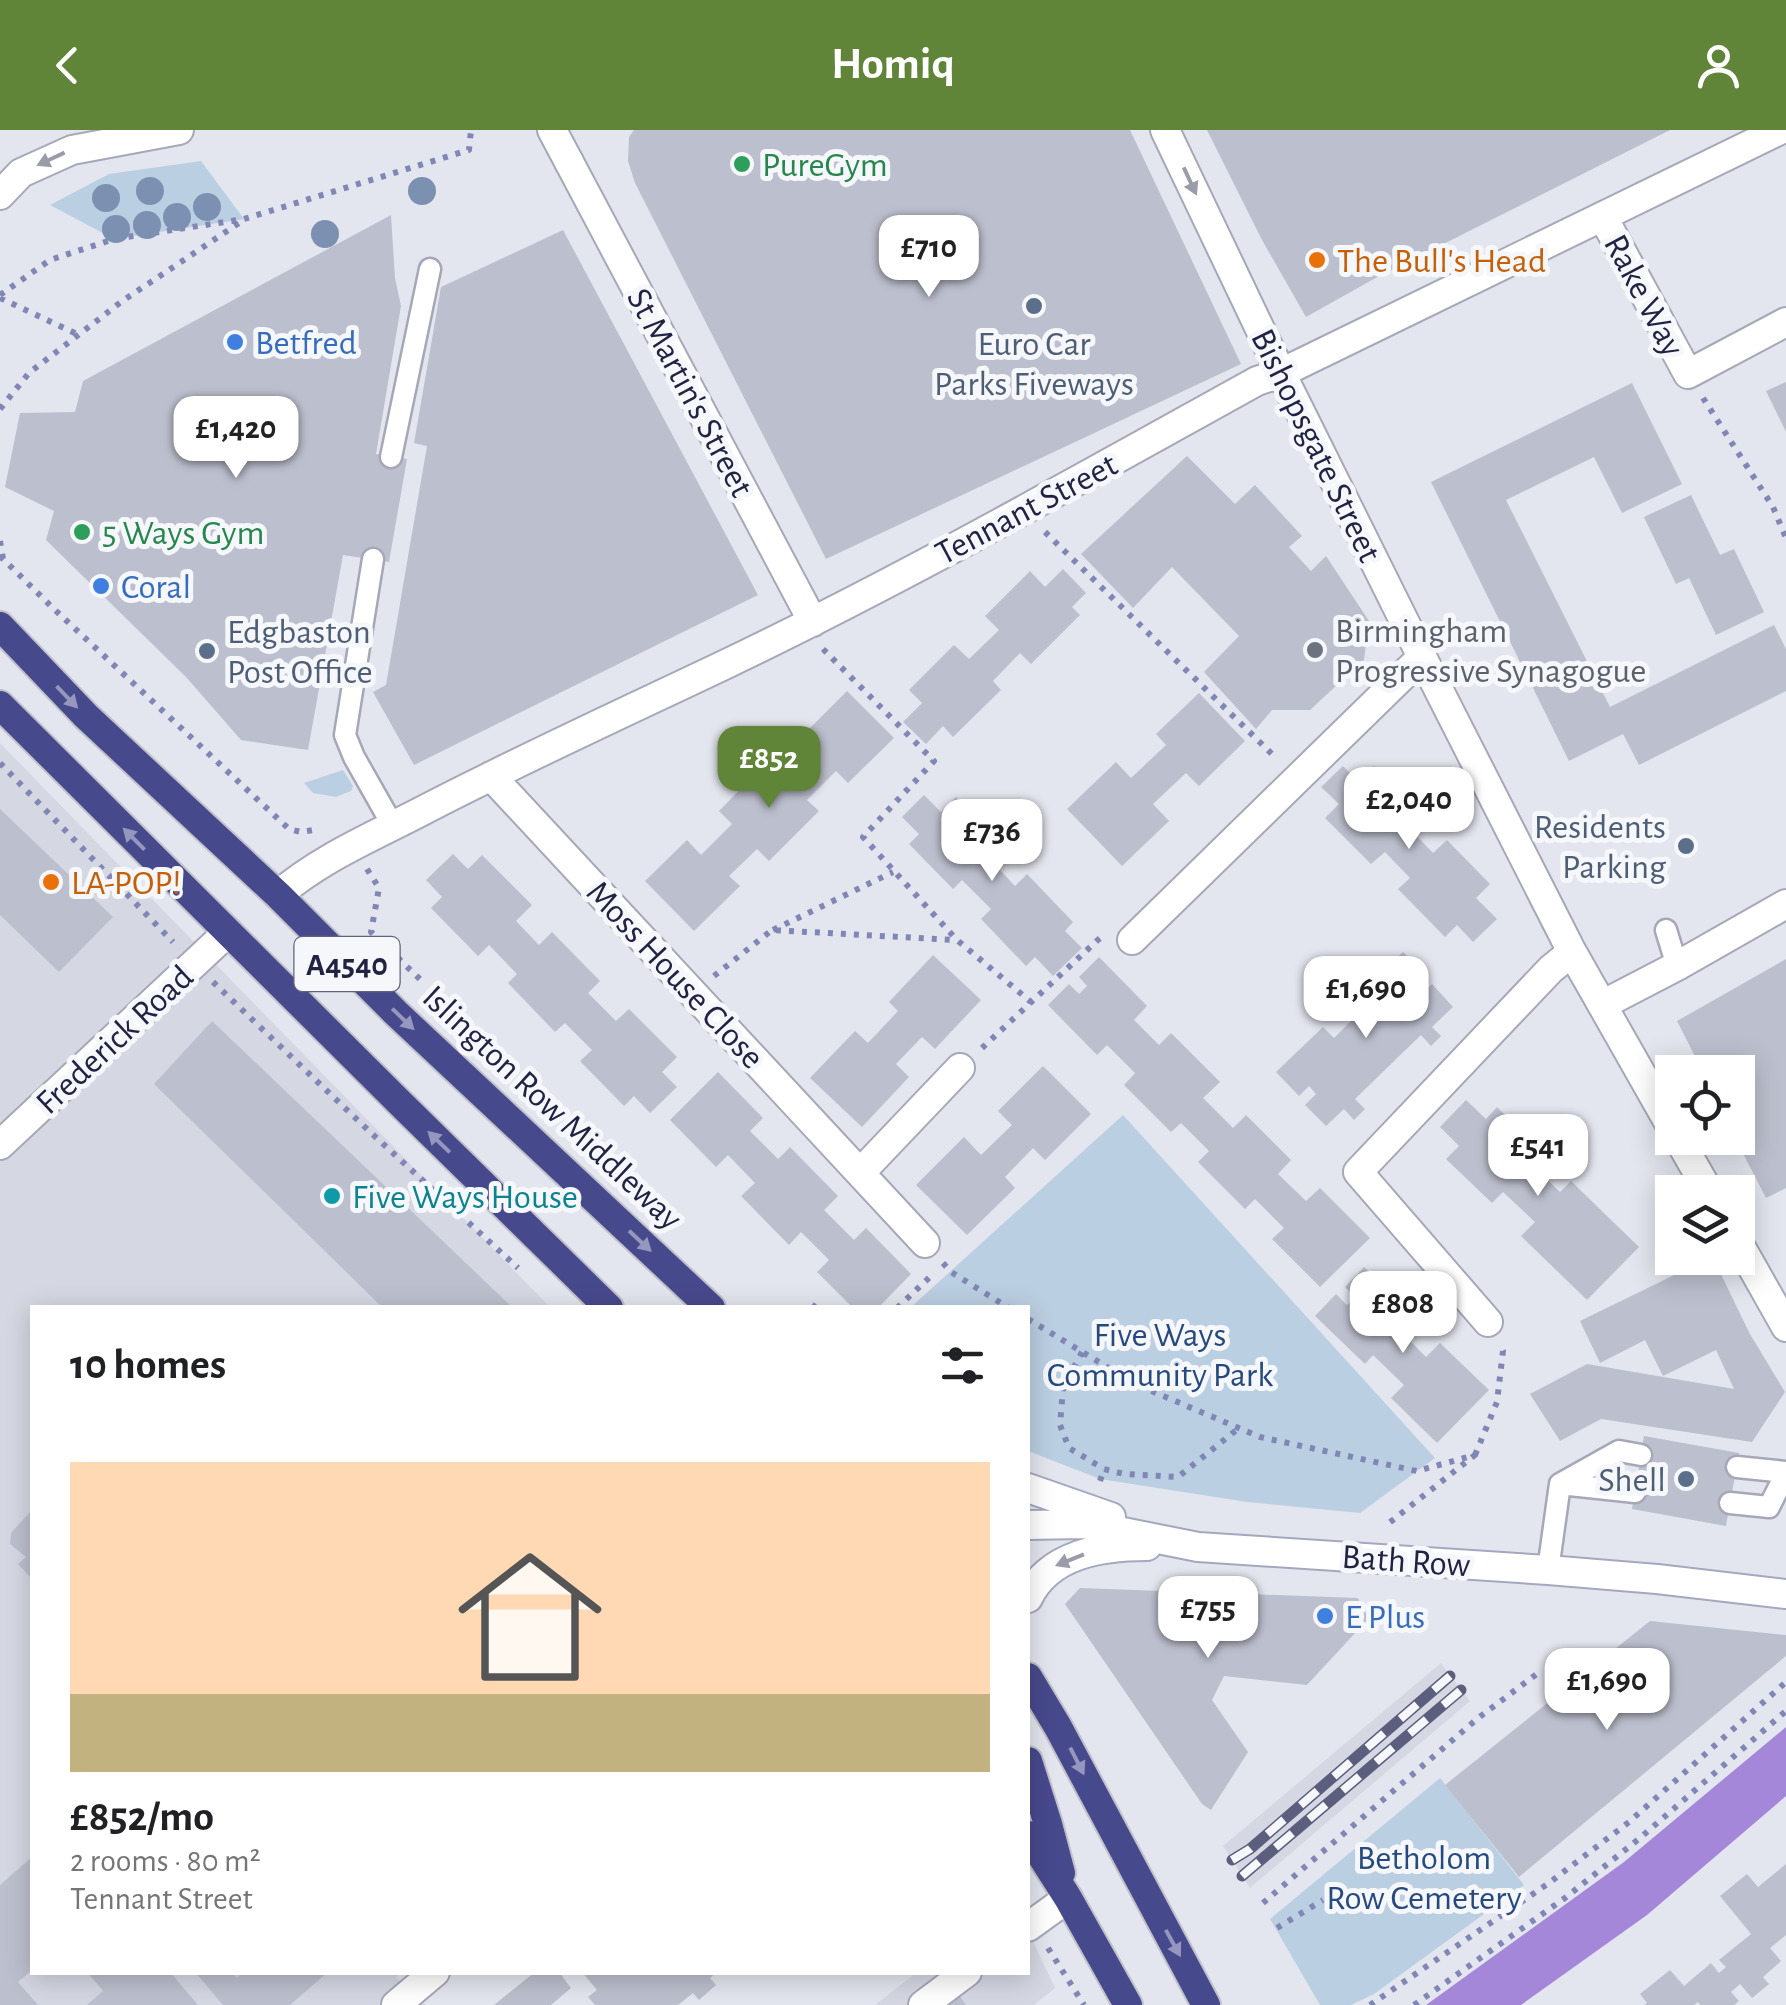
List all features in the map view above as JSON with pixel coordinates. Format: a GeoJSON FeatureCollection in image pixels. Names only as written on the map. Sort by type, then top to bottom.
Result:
{"type":"FeatureCollection","features":[{"type":"Feature","properties":{"kind":"highway","name":"Islington Row Middleway"},"geometry":{"type":"LineString","coordinates":[[0,626],[86,716],[278,895],[396,1013],[709,1304]]}},
{"type":"Feature","properties":{"kind":"highway","name":"A4540"},"geometry":{"type":"LineString","coordinates":[[0,705],[606,1305]]}},
{"type":"Feature","properties":{"kind":"highway"},"geometry":{"type":"LineString","coordinates":[[1030,1680],[1206,2005]]}},
{"type":"Feature","properties":{"kind":"highway"},"geometry":{"type":"LineString","coordinates":[[1030,1767],[1068,1898]]}},
{"type":"Feature","properties":{"kind":"highway"},"geometry":{"type":"LineString","coordinates":[[1030,1838],[1128,2005]]}},
{"type":"Feature","properties":{"kind":"street"},"geometry":{"type":"LineString","coordinates":[[0,195],[21,173],[72,150],[179,130]]}},
{"type":"Feature","properties":{"kind":"street","name":"St Martin's Street"},"geometry":{"type":"LineString","coordinates":[[552,130],[807,625]]}},
{"type":"Feature","properties":{"kind":"street","name":"Bishopsgate Street"},"geometry":{"type":"LineString","coordinates":[[1165,130],[1422,658],[1572,952],[1655,1098]]}},
{"type":"Feature","properties":{"kind":"street","name":"Tennant Street"},"geometry":{"type":"LineString","coordinates":[[278,895],[301,875],[351,846],[807,625],[1257,381],[1281,373],[1780,130]]}},
{"type":"Feature","properties":{"kind":"street","name":"Rake Way"},"geometry":{"type":"LineString","coordinates":[[1603,217],[1688,374],[1786,322]]}},
{"type":"Feature","properties":{"kind":"street"},"geometry":{"type":"LineString","coordinates":[[1132,940],[1422,658]]}},
{"type":"Feature","properties":{"kind":"street","name":"Moss House Close"},"geometry":{"type":"LineString","coordinates":[[491,776],[934,1254]]}},
{"type":"Feature","properties":{"kind":"street"},"geometry":{"type":"LineString","coordinates":[[1602,1005],[1786,904]]}},
{"type":"Feature","properties":{"kind":"street","name":"Frederick Road"},"geometry":{"type":"LineString","coordinates":[[0,1144],[228,932]]}},
{"type":"Feature","properties":{"kind":"street"},"geometry":{"type":"LineString","coordinates":[[1488,1322],[1358,1172],[1572,952]]}},
{"type":"Feature","properties":{"kind":"street"},"geometry":{"type":"LineString","coordinates":[[861,1172],[960,1068]]}},
{"type":"Feature","properties":{"kind":"street"},"geometry":{"type":"LineString","coordinates":[[1755,1272],[1786,1328]]}},
{"type":"Feature","properties":{"kind":"street"},"geometry":{"type":"LineString","coordinates":[[1030,1489],[1198,1547]]}},
{"type":"Feature","properties":{"kind":"street","name":"Bath Row"},"geometry":{"type":"LineString","coordinates":[[1030,1524],[1083,1524],[1198,1547],[1548,1570],[1786,1594]]}},
{"type":"Feature","properties":{"kind":"street"},"geometry":{"type":"LineString","coordinates":[[1030,1594],[1046,1572],[1081,1554],[1128,1546],[1198,1547]]}},
{"type":"Feature","properties":{"kind":"street"},"geometry":{"type":"LineString","coordinates":[[1030,1925],[1068,1898]]}},
{"type":"Feature","properties":{"kind":"street"},"geometry":{"type":"LineString","coordinates":[[396,2005],[431,1975]]}},
{"type":"Feature","properties":{"kind":"street"},"geometry":{"type":"LineString","coordinates":[[923,2005],[962,1975]]}},
{"type":"Feature","properties":{"kind":"lane"},"geometry":{"type":"LineString","coordinates":[[391,456],[430,269]]}},
{"type":"Feature","properties":{"kind":"lane"},"geometry":{"type":"LineString","coordinates":[[373,559],[345,736],[393,826]]}},
{"type":"Feature","properties":{"kind":"lane"},"geometry":{"type":"LineString","coordinates":[[1666,930],[1677,966]]}},
{"type":"Feature","properties":{"kind":"lane"},"geometry":{"type":"LineString","coordinates":[[1560,1484],[1618,1451],[1641,1454]]}},
{"type":"Feature","properties":{"kind":"lane"},"geometry":{"type":"LineString","coordinates":[[1730,1502],[1770,1507],[1786,1472],[1737,1466]]}},
{"type":"Feature","properties":{"kind":"lane"},"geometry":{"type":"LineString","coordinates":[[1560,1484],[1635,1492]]}},
{"type":"Feature","properties":{"kind":"lane"},"geometry":{"type":"LineString","coordinates":[[1548,1570],[1560,1484]]}},
{"type":"Feature","properties":{"kind":"path"},"geometry":{"type":"LineString","coordinates":[[79,335],[0,296],[50,260],[114,239],[244,219],[469,150],[471,130]]}},
{"type":"Feature","properties":{"kind":"path"},"geometry":{"type":"LineString","coordinates":[[0,409],[28,374],[122,302],[244,219]]}},
{"type":"Feature","properties":{"kind":"path","name":"Rake Way"},"geometry":{"type":"LineString","coordinates":[[1688,374],[1772,508],[1786,538]]}},
{"type":"Feature","properties":{"kind":"path"},"geometry":{"type":"LineString","coordinates":[[1772,508],[1786,512]]}},
{"type":"Feature","properties":{"kind":"path"},"geometry":{"type":"LineString","coordinates":[[1023,510],[1296,778]]}},
{"type":"Feature","properties":{"kind":"path"},"geometry":{"type":"LineString","coordinates":[[0,541],[1,557],[289,829],[315,830],[338,820],[379,888],[371,932],[425,984]]}},
{"type":"Feature","properties":{"kind":"path"},"geometry":{"type":"LineString","coordinates":[[807,625],[934,761],[863,837],[957,940],[1032,1002]]}},
{"type":"Feature","properties":{"kind":"path"},"geometry":{"type":"LineString","coordinates":[[0,762],[194,964],[520,1270]]}},
{"type":"Feature","properties":{"kind":"path"},"geometry":{"type":"LineString","coordinates":[[693,992],[772,930],[893,872]]}},
{"type":"Feature","properties":{"kind":"path"},"geometry":{"type":"LineString","coordinates":[[772,930],[957,940]]}},
{"type":"Feature","properties":{"kind":"path"},"geometry":{"type":"LineString","coordinates":[[960,1068],[1102,936]]}},
{"type":"Feature","properties":{"kind":"path"},"geometry":{"type":"LineString","coordinates":[[899,1305],[934,1254],[951,1272],[1004,1305]]}},
{"type":"Feature","properties":{"kind":"path"},"geometry":{"type":"LineString","coordinates":[[1030,1320],[1135,1384],[1260,1437],[1417,1471],[1475,1455]]}},
{"type":"Feature","properties":{"kind":"path"},"geometry":{"type":"LineString","coordinates":[[1389,1523],[1475,1455],[1497,1402],[1500,1380],[1502,1351],[1488,1322]]}},
{"type":"Feature","properties":{"kind":"path"},"geometry":{"type":"LineString","coordinates":[[1082,1352],[1062,1388],[1060,1426],[1069,1448],[1104,1469],[1178,1477],[1239,1428]]}},
{"type":"Feature","properties":{"kind":"path"},"geometry":{"type":"LineString","coordinates":[[1098,1488],[1104,1469]]}},
{"type":"Feature","properties":{"kind":"path"},"geometry":{"type":"LineString","coordinates":[[1262,1903],[1538,1673]]}},
{"type":"Feature","properties":{"kind":"path"},"geometry":{"type":"LineString","coordinates":[[1370,2005],[1629,1822],[1786,1682]]}},
{"type":"Feature","properties":{"kind":"path"},"geometry":{"type":"LineString","coordinates":[[1414,2005],[1564,1898],[1640,1838],[1786,1711]]}},
{"type":"Feature","properties":{"kind":"path"},"geometry":{"type":"LineString","coordinates":[[1629,1822],[1640,1838]]}},
{"type":"Feature","properties":{"kind":"path"},"geometry":{"type":"LineString","coordinates":[[1277,1928],[1322,1900]]}},
{"type":"Feature","properties":{"kind":"path"},"geometry":{"type":"LineString","coordinates":[[1030,1927],[1065,1971],[1084,2005]]}},
{"type":"Feature","properties":{"kind":"shaded area"},"geometry":{"type":"Polygon","coordinates":[[[0,743],[548,1305],[30,1305],[30,1975],[398,1975],[426,2005],[0,2005],[0,743]]]}},
{"type":"Feature","properties":{"kind":"shaded area"},"geometry":{"type":"Polygon","coordinates":[[[1441,1663],[1470,1701],[1250,1888],[1223,1846],[1441,1663]]]}},
{"type":"Feature","properties":{"kind":"shaded area"},"geometry":{"type":"Polygon","coordinates":[[[1786,1727],[1786,1796],[1647,1915],[1521,2005],[1426,2005],[1624,1862],[1786,1727]]]}},
{"type":"Feature","properties":{"kind":"shaded area"},"geometry":{"type":"Polygon","coordinates":[[[1030,1935],[1055,1988],[1034,2005],[875,2005],[913,1975],[1030,1975],[1030,1935]]]}},
{"type":"Feature","properties":{"kind":"green space"},"geometry":{"type":"Polygon","coordinates":[[[201,161],[244,219],[114,239],[50,205],[109,174],[201,161]]]}},
{"type":"Feature","properties":{"kind":"green space"},"geometry":{"type":"Polygon","coordinates":[[[343,770],[353,786],[351,791],[336,797],[313,793],[304,783],[343,770]]]}},
{"type":"Feature","properties":{"kind":"green space","name":"Five Ways Community Park"},"geometry":{"type":"Polygon","coordinates":[[[1123,1115],[1435,1458],[1360,1513],[1247,1502],[1100,1479],[1030,1452],[1030,1305],[913,1305],[1123,1115]]]}},
{"type":"Feature","properties":{"kind":"green space","name":"Betholom Row Cemetery"},"geometry":{"type":"Polygon","coordinates":[[[1440,1778],[1524,1885],[1374,1994],[1351,2005],[1320,2005],[1270,1919],[1440,1778]]]}},
{"type":"Feature","properties":{"kind":"building"},"geometry":{"type":"Polygon","coordinates":[[[634,130],[1130,130],[1241,364],[826,559],[635,183],[628,161],[629,137],[634,130]]]}},
{"type":"Feature","properties":{"kind":"building"},"geometry":{"type":"Polygon","coordinates":[[[1207,130],[1670,130],[1306,317],[1207,130]]]}},
{"type":"Feature","properties":{"kind":"building"},"geometry":{"type":"Polygon","coordinates":[[[391,215],[401,306],[376,454],[407,459],[389,562],[343,555],[308,750],[241,740],[186,677],[46,540],[54,511],[5,487],[20,413],[75,412],[83,381],[391,215]]]}},
{"type":"Feature","properties":{"kind":"building"},"geometry":{"type":"Polygon","coordinates":[[[563,230],[758,595],[414,765],[373,692],[386,685],[427,446],[414,443],[441,287],[563,230]]]}},
{"type":"Feature","properties":{"kind":"building"},"geometry":{"type":"Polygon","coordinates":[[[1786,382],[1786,432],[1766,391],[1786,382]]]}},
{"type":"Feature","properties":{"kind":"building"},"geometry":{"type":"Polygon","coordinates":[[[1632,383],[1682,484],[1622,513],[1594,457],[1506,500],[1610,707],[1774,625],[1786,649],[1786,691],[1639,765],[1623,734],[1569,761],[1431,482],[1632,383]]]}},
{"type":"Feature","properties":{"kind":"building"},"geometry":{"type":"Polygon","coordinates":[[[1187,456],[1235,504],[1255,485],[1302,536],[1289,547],[1311,571],[1326,556],[1369,621],[1364,660],[1310,710],[1272,710],[1256,729],[1204,672],[1239,636],[1172,567],[1133,608],[1081,554],[1187,456]]]}},
{"type":"Feature","properties":{"kind":"building"},"geometry":{"type":"Polygon","coordinates":[[[1691,495],[1720,555],[1734,549],[1764,612],[1716,635],[1689,578],[1676,584],[1644,517],[1691,495]]]}},
{"type":"Feature","properties":{"kind":"building"},"geometry":{"type":"Polygon","coordinates":[[[1063,569],[1086,593],[1072,607],[1080,615],[1031,664],[1020,653],[993,681],[1001,690],[953,737],[943,726],[926,744],[903,722],[922,703],[909,690],[954,645],[969,659],[999,630],[985,616],[1030,571],[1045,587],[1063,569]]]}},
{"type":"Feature","properties":{"kind":"building"},"geometry":{"type":"Polygon","coordinates":[[[847,691],[894,738],[848,783],[836,771],[807,800],[819,811],[769,861],[757,849],[729,876],[740,886],[694,931],[645,881],[687,840],[701,855],[732,824],[719,811],[762,767],[777,781],[808,750],[798,740],[847,691]]]}},
{"type":"Feature","properties":{"kind":"building"},"geometry":{"type":"Polygon","coordinates":[[[1199,693],[1245,741],[1199,786],[1186,773],[1153,804],[1169,821],[1122,866],[1067,809],[1116,762],[1131,778],[1166,745],[1156,734],[1199,693]]]}},
{"type":"Feature","properties":{"kind":"building"},"geometry":{"type":"Polygon","coordinates":[[[1343,766],[1358,781],[1374,766],[1417,811],[1404,823],[1433,853],[1447,840],[1490,884],[1476,898],[1497,919],[1473,942],[1457,925],[1445,937],[1398,889],[1410,878],[1385,852],[1371,864],[1325,818],[1339,804],[1321,787],[1343,766]]]}},
{"type":"Feature","properties":{"kind":"building"},"geometry":{"type":"Polygon","coordinates":[[[924,795],[941,812],[956,797],[1001,843],[987,856],[1015,886],[1027,874],[1073,922],[1065,931],[1082,948],[1053,976],[1035,957],[1026,966],[981,919],[991,909],[962,880],[953,889],[909,844],[919,834],[902,817],[924,795]]]}},
{"type":"Feature","properties":{"kind":"building"},"geometry":{"type":"Polygon","coordinates":[[[0,809],[113,917],[59,972],[0,915],[0,809]]]}},
{"type":"Feature","properties":{"kind":"building"},"geometry":{"type":"Polygon","coordinates":[[[453,854],[468,869],[482,855],[532,905],[516,921],[539,945],[552,932],[600,981],[588,993],[616,1021],[629,1009],[677,1057],[662,1072],[677,1087],[650,1113],[634,1096],[624,1106],[580,1061],[592,1050],[565,1023],[555,1032],[508,983],[517,974],[489,945],[478,956],[431,908],[442,897],[426,880],[453,854]]]}},
{"type":"Feature","properties":{"kind":"building"},"geometry":{"type":"Polygon","coordinates":[[[1403,952],[1425,974],[1413,985],[1422,994],[1432,984],[1453,1007],[1432,1027],[1441,1036],[1431,1046],[1421,1035],[1355,1099],[1365,1109],[1354,1120],[1344,1109],[1326,1126],[1305,1105],[1316,1094],[1309,1086],[1299,1096],[1276,1072],[1323,1027],[1334,1038],[1364,1008],[1355,998],[1403,952]]]}},
{"type":"Feature","properties":{"kind":"building"},"geometry":{"type":"Polygon","coordinates":[[[933,955],[981,1000],[935,1049],[922,1037],[896,1064],[909,1077],[862,1127],[810,1078],[855,1031],[868,1043],[898,1011],[889,1002],[933,955]]]}},
{"type":"Feature","properties":{"kind":"building"},"geometry":{"type":"Polygon","coordinates":[[[1099,957],[1147,1006],[1134,1020],[1159,1045],[1171,1033],[1220,1082],[1203,1098],[1233,1128],[1246,1115],[1291,1160],[1278,1174],[1306,1201],[1320,1188],[1370,1238],[1320,1287],[1272,1239],[1284,1228],[1255,1199],[1245,1209],[1198,1162],[1209,1151],[1181,1123],[1171,1132],[1124,1085],[1135,1073],[1107,1045],[1097,1055],[1048,1005],[1069,984],[1079,994],[1087,986],[1079,977],[1099,957]]]}},
{"type":"Feature","properties":{"kind":"building"},"geometry":{"type":"Polygon","coordinates":[[[1786,959],[1786,1188],[1766,1198],[1744,1155],[1755,1155],[1755,1055],[1694,1055],[1677,1021],[1786,959]]]}},
{"type":"Feature","properties":{"kind":"building","name":"Five Ways House"},"geometry":{"type":"Polygon","coordinates":[[[212,1021],[510,1305],[380,1305],[154,1084],[212,1021]]]}},
{"type":"Feature","properties":{"kind":"building"},"geometry":{"type":"Polygon","coordinates":[[[1043,1066],[1091,1114],[1045,1160],[1033,1148],[1005,1177],[1015,1188],[967,1235],[916,1185],[964,1137],[981,1155],[1012,1125],[998,1111],[1043,1066]]]}},
{"type":"Feature","properties":{"kind":"building"},"geometry":{"type":"Polygon","coordinates":[[[718,1072],[763,1118],[750,1131],[778,1159],[790,1147],[838,1196],[824,1210],[854,1240],[866,1228],[911,1274],[881,1305],[850,1305],[817,1272],[829,1260],[801,1232],[789,1245],[741,1196],[755,1183],[728,1155],[716,1167],[670,1120],[718,1072]]]}},
{"type":"Feature","properties":{"kind":"building"},"geometry":{"type":"Polygon","coordinates":[[[1466,1100],[1486,1119],[1497,1107],[1545,1154],[1533,1166],[1560,1192],[1571,1181],[1639,1247],[1587,1300],[1521,1236],[1535,1222],[1503,1192],[1492,1203],[1446,1159],[1459,1146],[1440,1127],[1466,1100]]]}},
{"type":"Feature","properties":{"kind":"building"},"geometry":{"type":"Polygon","coordinates":[[[1364,1267],[1413,1315],[1399,1330],[1426,1357],[1440,1343],[1489,1390],[1437,1443],[1391,1398],[1404,1385],[1373,1355],[1365,1364],[1315,1316],[1336,1294],[1347,1305],[1355,1297],[1345,1287],[1364,1267]]]}},
{"type":"Feature","properties":{"kind":"building"},"geometry":{"type":"Polygon","coordinates":[[[1674,1275],[1721,1275],[1785,1392],[1752,1442],[1601,1419],[1560,1441],[1530,1394],[1587,1364],[1734,1389],[1716,1350],[1663,1376],[1645,1340],[1600,1363],[1580,1321],[1674,1275]]]}},
{"type":"Feature","properties":{"kind":"building","name":"Shell"},"geometry":{"type":"Polygon","coordinates":[[[1644,1436],[1739,1453],[1726,1526],[1632,1509],[1644,1436]]]}},
{"type":"Feature","properties":{"kind":"building"},"geometry":{"type":"Polygon","coordinates":[[[30,1512],[30,1577],[18,1564],[26,1557],[10,1544],[11,1533],[30,1512]]]}},
{"type":"Feature","properties":{"kind":"building"},"geometry":{"type":"Polygon","coordinates":[[[1080,1588],[1358,1598],[1369,1618],[1307,1685],[1224,1676],[1212,1700],[1248,1752],[1211,1810],[1202,1804],[1065,1604],[1080,1588]]]}},
{"type":"Feature","properties":{"kind":"building"},"geometry":{"type":"Polygon","coordinates":[[[1650,1621],[1786,1635],[1786,1656],[1519,1877],[1445,1785],[1650,1621]]]}},
{"type":"Feature","properties":{"kind":"building"},"geometry":{"type":"Polygon","coordinates":[[[30,1859],[30,1972],[18,1982],[38,2005],[0,2005],[0,1885],[30,1859]]]}},
{"type":"Feature","properties":{"kind":"building"},"geometry":{"type":"Polygon","coordinates":[[[1786,1864],[1786,1935],[1770,1948],[1781,1961],[1763,1977],[1769,1984],[1752,1998],[1740,1984],[1731,1992],[1739,2001],[1734,2005],[1644,2005],[1647,2003],[1640,1994],[1670,1970],[1684,1986],[1711,1963],[1719,1973],[1726,1967],[1719,1960],[1751,1934],[1720,1896],[1747,1874],[1758,1887],[1786,1864]]]}},
{"type":"Feature","properties":{"kind":"building"},"geometry":{"type":"Polygon","coordinates":[[[90,1975],[173,1975],[198,2005],[87,2005],[103,1991],[90,1975]]]}},
{"type":"Feature","properties":{"kind":"building"},"geometry":{"type":"Polygon","coordinates":[[[198,1975],[325,1975],[290,2005],[223,2005],[198,1975]]]}},
{"type":"Feature","properties":{"kind":"building"},"geometry":{"type":"Polygon","coordinates":[[[531,1975],[561,1975],[571,1988],[551,2005],[494,2005],[531,1975]]]}},
{"type":"Feature","properties":{"kind":"building"},"geometry":{"type":"Polygon","coordinates":[[[584,1975],[714,1975],[710,1978],[716,1985],[699,2000],[693,1993],[678,2005],[595,2005],[588,1997],[597,1990],[584,1975]]]}},
{"type":"Feature","properties":{"kind":"building"},"geometry":{"type":"Polygon","coordinates":[[[955,1990],[966,2005],[935,2005],[955,1990]]]}},
{"type":"Feature","properties":{"kind":"railway"},"geometry":{"type":"LineString","coordinates":[[1232,1860],[1250,1849],[1450,1676]]}},
{"type":"Feature","properties":{"kind":"railway"},"geometry":{"type":"LineString","coordinates":[[1242,1876],[1461,1690]]}},
{"type":"Feature","properties":{"kind":"place","name":"PureGym"},"geometry":{"type":"Point","coordinates":[742,164]}},
{"type":"Feature","properties":{"kind":"place","name":"The Bull's Head"},"geometry":{"type":"Point","coordinates":[1317,260]}},
{"type":"Feature","properties":{"kind":"place","name":"Euro Car Parks Fiveways"},"geometry":{"type":"Point","coordinates":[1034,306]}},
{"type":"Feature","properties":{"kind":"place","name":"Betfred"},"geometry":{"type":"Point","coordinates":[235,342]}},
{"type":"Feature","properties":{"kind":"place","name":"5 Ways Gym"},"geometry":{"type":"Point","coordinates":[82,532]}},
{"type":"Feature","properties":{"kind":"place","name":"Coral"},"geometry":{"type":"Point","coordinates":[101,586]}},
{"type":"Feature","properties":{"kind":"place","name":"Birmingham Progressive Synagogue"},"geometry":{"type":"Point","coordinates":[1315,650]}},
{"type":"Feature","properties":{"kind":"place","name":"Edgbaston Post Office"},"geometry":{"type":"Point","coordinates":[207,651]}},
{"type":"Feature","properties":{"kind":"place","name":"Residents Parking"},"geometry":{"type":"Point","coordinates":[1686,846]}},
{"type":"Feature","properties":{"kind":"place","name":"LA-POP!"},"geometry":{"type":"Point","coordinates":[51,882]}},
{"type":"Feature","properties":{"kind":"place","name":"Five Ways House"},"geometry":{"type":"Point","coordinates":[332,1196]}},
{"type":"Feature","properties":{"kind":"place","name":"Shell"},"geometry":{"type":"Point","coordinates":[1686,1479]}},
{"type":"Feature","properties":{"kind":"place","name":"E Plus"},"geometry":{"type":"Point","coordinates":[1325,1616]}}]}
